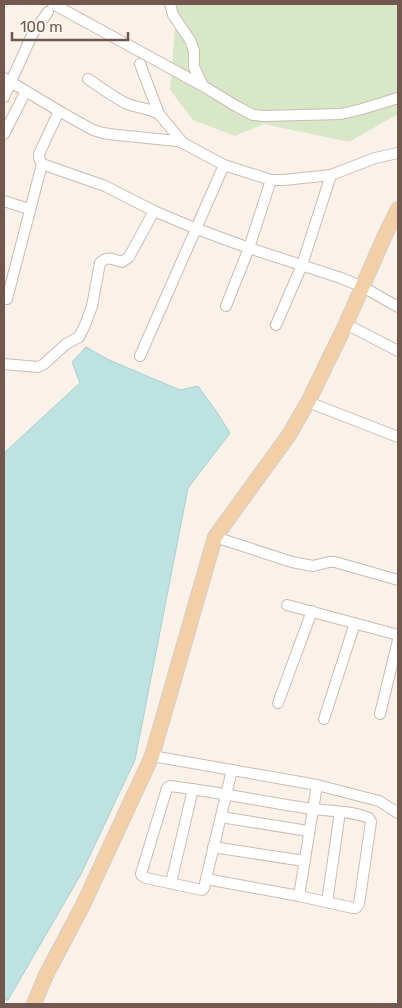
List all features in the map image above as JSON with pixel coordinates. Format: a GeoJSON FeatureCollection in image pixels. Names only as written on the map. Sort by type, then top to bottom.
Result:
{"type":"FeatureCollection","features":[{"type":"Feature","properties":{"kind":"main road"},"geometry":{"type":"LineString","coordinates":[[34,1004],[46,975],[83,905],[152,756],[215,537],[289,435],[308,402],[398,209]]}},
{"type":"Feature","properties":{"kind":"street"},"geometry":{"type":"LineString","coordinates":[[170,4],[176,20],[190,40],[194,51],[194,67],[203,86]]}},
{"type":"Feature","properties":{"kind":"street"},"geometry":{"type":"LineString","coordinates":[[4,97],[7,80],[32,35],[51,8],[203,86],[253,115],[341,114],[398,98]]}},
{"type":"Feature","properties":{"kind":"street"},"geometry":{"type":"LineString","coordinates":[[140,64],[159,114],[183,143]]}},
{"type":"Feature","properties":{"kind":"street"},"geometry":{"type":"LineString","coordinates":[[88,79],[126,103],[159,114]]}},
{"type":"Feature","properties":{"kind":"street"},"geometry":{"type":"LineString","coordinates":[[7,80],[93,130],[103,133],[167,139],[183,143],[224,165],[271,180],[331,175],[375,158],[398,153]]}},
{"type":"Feature","properties":{"kind":"street"},"geometry":{"type":"LineString","coordinates":[[4,134],[26,91]]}},
{"type":"Feature","properties":{"kind":"street"},"geometry":{"type":"LineString","coordinates":[[7,299],[42,164],[39,154],[60,111]]}},
{"type":"Feature","properties":{"kind":"street"},"geometry":{"type":"LineString","coordinates":[[42,164],[105,186],[154,211],[197,229],[342,278],[398,306]]}},
{"type":"Feature","properties":{"kind":"street"},"geometry":{"type":"LineString","coordinates":[[140,356],[224,165]]}},
{"type":"Feature","properties":{"kind":"street"},"geometry":{"type":"LineString","coordinates":[[276,325],[302,265],[331,175]]}},
{"type":"Feature","properties":{"kind":"street"},"geometry":{"type":"LineString","coordinates":[[226,306],[249,248],[271,180]]}},
{"type":"Feature","properties":{"kind":"street"},"geometry":{"type":"LineString","coordinates":[[4,201],[29,209]]}},
{"type":"Feature","properties":{"kind":"street"},"geometry":{"type":"LineString","coordinates":[[4,364],[38,366],[44,364],[66,344],[79,337],[92,306],[100,263],[106,258],[122,262],[128,257],[154,211]]}},
{"type":"Feature","properties":{"kind":"street"},"geometry":{"type":"LineString","coordinates":[[346,324],[398,351]]}},
{"type":"Feature","properties":{"kind":"street"},"geometry":{"type":"LineString","coordinates":[[308,402],[398,436]]}},
{"type":"Feature","properties":{"kind":"street"},"geometry":{"type":"LineString","coordinates":[[215,537],[292,562],[313,566],[335,562],[398,580]]}},
{"type":"Feature","properties":{"kind":"street"},"geometry":{"type":"LineString","coordinates":[[287,604],[398,635]]}},
{"type":"Feature","properties":{"kind":"street"},"geometry":{"type":"LineString","coordinates":[[278,703],[312,611]]}},
{"type":"Feature","properties":{"kind":"street"},"geometry":{"type":"LineString","coordinates":[[324,719],[355,623]]}},
{"type":"Feature","properties":{"kind":"street"},"geometry":{"type":"LineString","coordinates":[[380,714],[398,640]]}},
{"type":"Feature","properties":{"kind":"street"},"geometry":{"type":"LineString","coordinates":[[152,756],[317,784],[380,801],[398,813]]}},
{"type":"Feature","properties":{"kind":"street"},"geometry":{"type":"LineString","coordinates":[[206,880],[353,908],[360,904],[371,819],[340,812],[312,809],[226,794],[193,789],[170,786],[167,788],[141,874],[144,877],[202,890],[204,888],[226,794],[232,770]]}},
{"type":"Feature","properties":{"kind":"street"},"geometry":{"type":"LineString","coordinates":[[298,896],[317,784]]}},
{"type":"Feature","properties":{"kind":"street"},"geometry":{"type":"LineString","coordinates":[[171,883],[193,789]]}},
{"type":"Feature","properties":{"kind":"street"},"geometry":{"type":"LineString","coordinates":[[327,902],[340,812]]}},
{"type":"Feature","properties":{"kind":"street"},"geometry":{"type":"LineString","coordinates":[[221,817],[308,831]]}},
{"type":"Feature","properties":{"kind":"street"},"geometry":{"type":"LineString","coordinates":[[214,847],[304,861]]}},
{"type":"Feature","properties":{"kind":"green space"},"geometry":{"type":"Polygon","coordinates":[[[177,4],[398,4],[398,114],[349,142],[264,124],[235,136],[193,120],[170,90],[177,4]]]}},
{"type":"Feature","properties":{"kind":"water"},"geometry":{"type":"Polygon","coordinates":[[[86,347],[109,360],[180,390],[198,386],[230,433],[188,488],[135,760],[81,874],[8,1000],[4,1000],[4,453],[80,383],[72,362],[86,347]]]}}]}
